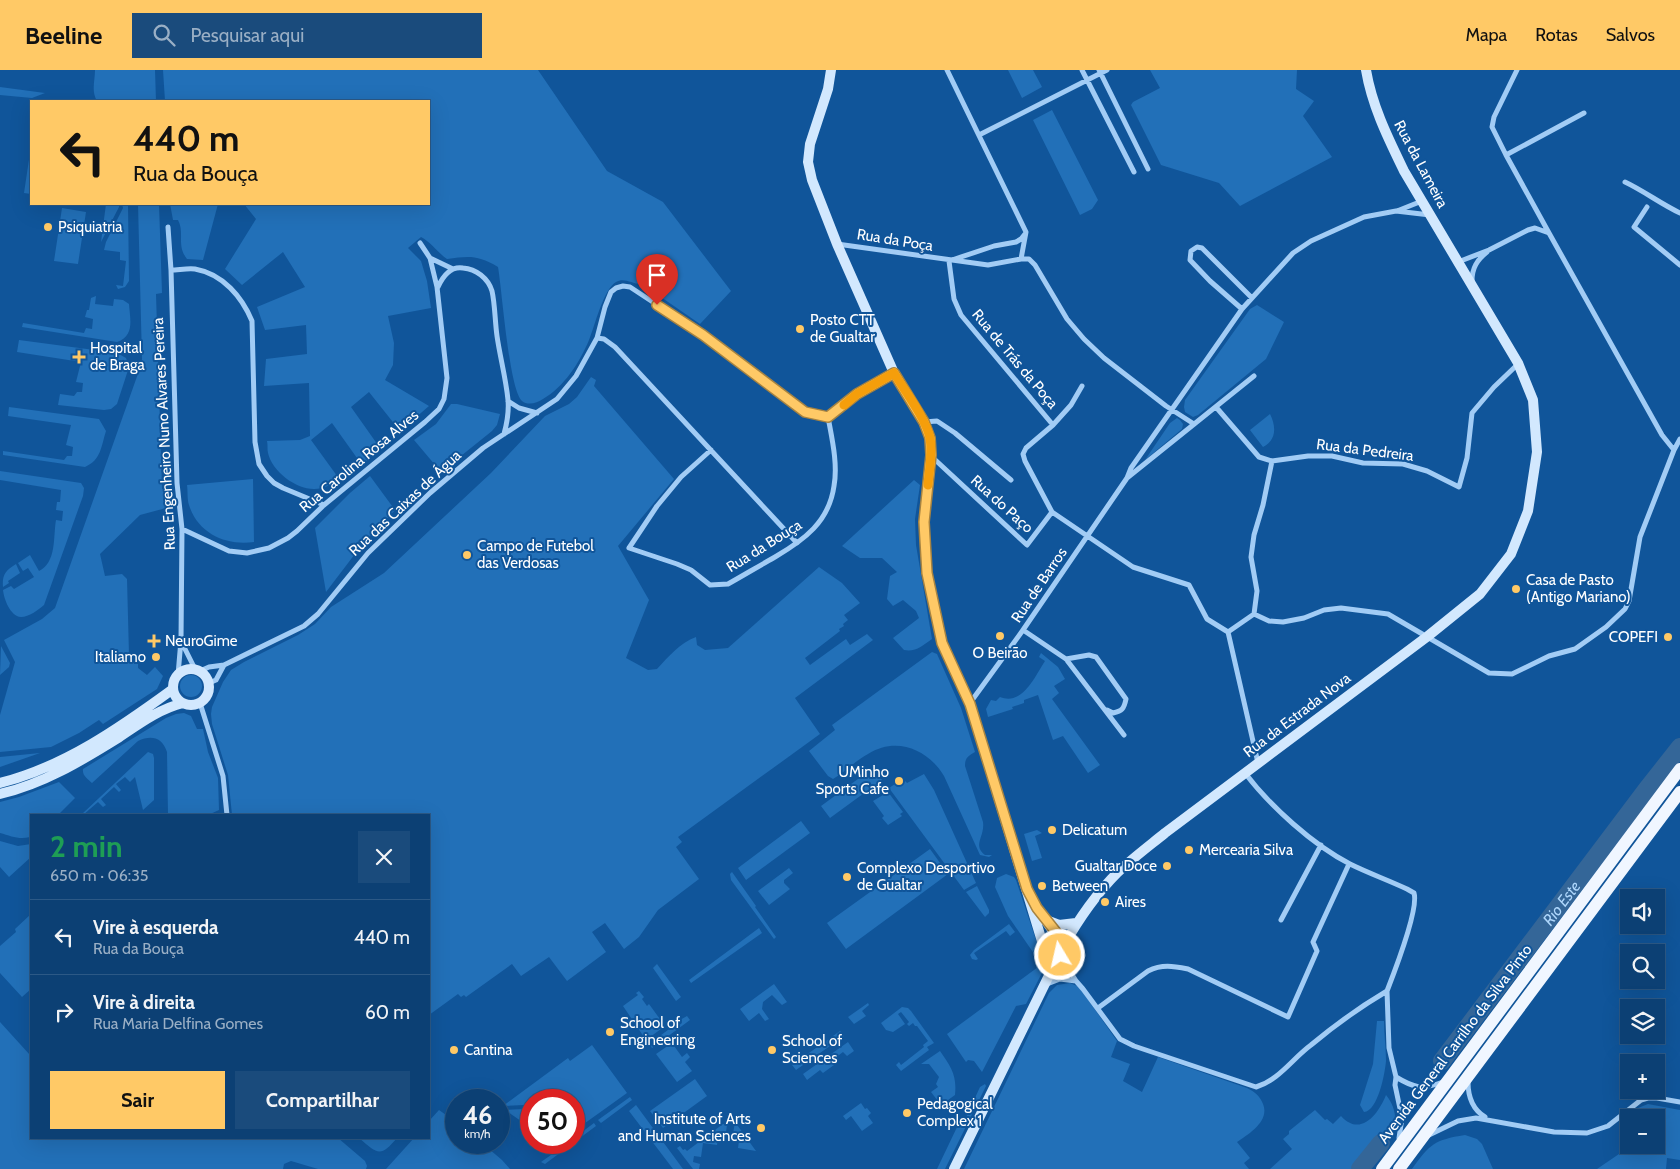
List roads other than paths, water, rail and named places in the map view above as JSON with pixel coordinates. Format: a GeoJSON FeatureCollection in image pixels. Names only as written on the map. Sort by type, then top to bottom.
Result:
{"type":"FeatureCollection","features":[{"type":"Feature","properties":{"kind":"main road","name":"Avenida General Carrilho da Silva Pinto"},"geometry":{"type":"LineString","coordinates":[[1382,1169],[1680,770]]}},
{"type":"Feature","properties":{"kind":"main road","name":"Avenida General Carrilho da Silva Pinto"},"geometry":{"type":"LineString","coordinates":[[1399,1169],[1680,792]]}},
{"type":"Feature","properties":{"kind":"street"},"geometry":{"type":"LineString","coordinates":[[831,70],[828,89],[810,144],[808,162],[812,180],[837,244],[894,373],[924,422],[930,438],[931,455],[924,522],[927,573],[942,643],[970,704],[1051,971]]}},
{"type":"Feature","properties":{"kind":"street"},"geometry":{"type":"LineString","coordinates":[[947,70],[1026,232],[1022,259],[1029,259],[1035,264],[1067,319],[1084,339],[1104,358],[1171,409],[1194,424]]}},
{"type":"Feature","properties":{"kind":"street"},"geometry":{"type":"LineString","coordinates":[[1082,70],[1134,172]]}},
{"type":"Feature","properties":{"kind":"street"},"geometry":{"type":"LineString","coordinates":[[979,135],[1087,80],[1099,72],[1107,70]]}},
{"type":"Feature","properties":{"kind":"street","name":"Rua da Lameira"},"geometry":{"type":"LineString","coordinates":[[1366,70],[1375,108],[1389,142],[1460,264]]}},
{"type":"Feature","properties":{"kind":"street"},"geometry":{"type":"LineString","coordinates":[[1517,70],[1494,117],[1492,126],[1549,234],[1662,435],[1674,450]]}},
{"type":"Feature","properties":{"kind":"street"},"geometry":{"type":"LineString","coordinates":[[1099,72],[1148,169]]}},
{"type":"Feature","properties":{"kind":"street"},"geometry":{"type":"LineString","coordinates":[[1506,155],[1584,113]]}},
{"type":"Feature","properties":{"kind":"street"},"geometry":{"type":"LineString","coordinates":[[1625,182],[1644,190],[1680,213]]}},
{"type":"Feature","properties":{"kind":"street"},"geometry":{"type":"LineString","coordinates":[[1127,478],[1131,468],[1171,409],[1241,312],[1283,262],[1301,246],[1349,223],[1364,217],[1396,211],[1422,201]]}},
{"type":"Feature","properties":{"kind":"street"},"geometry":{"type":"LineString","coordinates":[[1647,207],[1634,227],[1680,265]]}},
{"type":"Feature","properties":{"kind":"street"},"geometry":{"type":"LineString","coordinates":[[1396,211],[1430,215]]}},
{"type":"Feature","properties":{"kind":"street","name":"Rua Engenheiro Nuno Alvares Pereira"},"geometry":{"type":"LineString","coordinates":[[168,227],[177,482],[182,529],[181,640],[178,675]]}},
{"type":"Feature","properties":{"kind":"street"},"geometry":{"type":"LineString","coordinates":[[1460,264],[1535,228],[1549,234]]}},
{"type":"Feature","properties":{"kind":"street","name":"Rua da Poça"},"geometry":{"type":"LineString","coordinates":[[949,261],[994,246],[1016,242],[1026,232]]}},
{"type":"Feature","properties":{"kind":"street"},"geometry":{"type":"LineString","coordinates":[[420,244],[430,258],[453,269],[466,268],[479,274],[484,278],[492,291],[499,353],[508,401],[504,434]]}},
{"type":"Feature","properties":{"kind":"street","name":"Rua da Poça"},"geometry":{"type":"LineString","coordinates":[[837,244],[988,265],[1022,259]]}},
{"type":"Feature","properties":{"kind":"street"},"geometry":{"type":"LineString","coordinates":[[1241,312],[1190,260],[1192,249],[1202,248],[1252,298]]}},
{"type":"Feature","properties":{"kind":"street"},"geometry":{"type":"LineString","coordinates":[[1472,285],[1474,267],[1489,250]]}},
{"type":"Feature","properties":{"kind":"street","name":"Rua Carolina Rosa Alves"},"geometry":{"type":"LineString","coordinates":[[182,529],[229,551],[247,553],[259,551],[288,538],[324,505],[426,422],[438,409],[444,399],[447,378],[437,287],[430,258]]}},
{"type":"Feature","properties":{"kind":"street","name":"Rua de Trás da Poça"},"geometry":{"type":"LineString","coordinates":[[949,261],[954,300],[961,315],[1054,425],[1071,405],[1082,386]]}},
{"type":"Feature","properties":{"kind":"street","name":"Rua da Estrada Nova"},"geometry":{"type":"LineString","coordinates":[[954,1169],[1076,923],[1103,888],[1118,872],[1165,833],[1428,636],[1480,594],[1511,554],[1528,511],[1537,452],[1533,400],[1518,363],[1460,264]]}},
{"type":"Feature","properties":{"kind":"street"},"geometry":{"type":"LineString","coordinates":[[171,270],[194,269],[207,274],[219,279],[239,297],[252,322],[255,442],[259,464],[274,483],[324,505]]}},
{"type":"Feature","properties":{"kind":"street"},"geometry":{"type":"LineString","coordinates":[[437,287],[442,279],[453,269]]}},
{"type":"Feature","properties":{"kind":"street","name":"Rua das Caixas de Água"},"geometry":{"type":"LineString","coordinates":[[198,670],[224,665],[304,626],[318,614],[368,553],[401,520],[483,448],[557,399],[576,376],[597,338],[605,307],[611,292],[616,288],[630,287],[703,335],[805,412],[828,417]]}},
{"type":"Feature","properties":{"kind":"street"},"geometry":{"type":"LineString","coordinates":[[597,338],[604,339],[615,347],[797,544]]}},
{"type":"Feature","properties":{"kind":"street","name":"Rua da Pedreira"},"geometry":{"type":"LineString","coordinates":[[1272,461],[1296,457],[1321,456],[1363,463],[1404,464],[1427,472],[1458,487],[1467,458],[1472,413],[1518,363]]}},
{"type":"Feature","properties":{"kind":"street"},"geometry":{"type":"LineString","coordinates":[[828,417],[857,394],[894,373]]}},
{"type":"Feature","properties":{"kind":"street"},"geometry":{"type":"LineString","coordinates":[[1127,478],[1254,376]]}},
{"type":"Feature","properties":{"kind":"street"},"geometry":{"type":"LineString","coordinates":[[508,401],[519,408],[537,413]]}},
{"type":"Feature","properties":{"kind":"street"},"geometry":{"type":"LineString","coordinates":[[1216,407],[1258,457],[1272,461],[1263,505],[1254,535],[1251,557],[1257,591],[1254,614],[1228,632]]}},
{"type":"Feature","properties":{"kind":"street","name":"Rua da Bouça"},"geometry":{"type":"LineString","coordinates":[[711,450],[681,477],[657,506],[629,548],[691,570],[710,585],[728,584],[797,544],[812,531],[830,504],[835,484],[835,458],[828,417]]}},
{"type":"Feature","properties":{"kind":"street"},"geometry":{"type":"LineString","coordinates":[[924,422],[937,421],[1012,480]]}},
{"type":"Feature","properties":{"kind":"street"},"geometry":{"type":"LineString","coordinates":[[1054,425],[1026,448],[1023,454],[1052,512],[1133,567],[1189,584],[1207,619],[1228,632],[1258,764]]}},
{"type":"Feature","properties":{"kind":"street"},"geometry":{"type":"LineString","coordinates":[[1254,614],[1269,621],[1283,622],[1304,618],[1324,610],[1341,608],[1388,614],[1489,673],[1512,674],[1549,656],[1576,649],[1597,635],[1625,609],[1629,601],[1640,538],[1680,439]]}},
{"type":"Feature","properties":{"kind":"street","name":"Rua do Paço"},"geometry":{"type":"LineString","coordinates":[[931,455],[1027,545],[1052,512]]}},
{"type":"Feature","properties":{"kind":"street","name":"Rua de Barros"},"geometry":{"type":"LineString","coordinates":[[970,704],[1127,478]]}},
{"type":"Feature","properties":{"kind":"street"},"geometry":{"type":"LineString","coordinates":[[1023,630],[1066,659],[1124,735]]}},
{"type":"Feature","properties":{"kind":"street","name":"Rua Engenheiro Nuno Alvares Pereira"},"geometry":{"type":"LineString","coordinates":[[181,640],[198,670]]}},
{"type":"Feature","properties":{"kind":"street"},"geometry":{"type":"LineString","coordinates":[[1066,659],[1089,655],[1096,657],[1126,699],[1125,706],[1121,711],[1113,714],[1104,709]]}},
{"type":"Feature","properties":{"kind":"street","name":"Rua das Caixas de Água"},"geometry":{"type":"LineString","coordinates":[[210,683],[216,680],[224,665]]}},
{"type":"Feature","properties":{"kind":"street"},"geometry":{"type":"LineString","coordinates":[[0,794],[29,785],[70,767],[161,711],[183,703],[194,705],[200,703],[208,695],[210,683],[205,674],[198,670],[184,670],[178,675],[173,689],[183,703]]}},
{"type":"Feature","properties":{"kind":"street"},"geometry":{"type":"LineString","coordinates":[[0,782],[15,779],[47,767],[77,752],[173,689]]}},
{"type":"Feature","properties":{"kind":"street"},"geometry":{"type":"LineString","coordinates":[[200,703],[223,776],[226,814]]}},
{"type":"Feature","properties":{"kind":"street"},"geometry":{"type":"LineString","coordinates":[[1245,773],[1264,796],[1321,845],[1349,864],[1407,888],[1414,893],[1414,908],[1402,950],[1387,991],[1390,1048],[1402,1124],[1393,1154]]}},
{"type":"Feature","properties":{"kind":"street"},"geometry":{"type":"LineString","coordinates":[[1281,920],[1321,845]]}},
{"type":"Feature","properties":{"kind":"street"},"geometry":{"type":"LineString","coordinates":[[1098,1008],[1148,971],[1157,966],[1171,966],[1188,970],[1288,1016],[1317,951],[1313,942],[1349,864]]}},
{"type":"Feature","properties":{"kind":"street"},"geometry":{"type":"LineString","coordinates":[[1027,889],[1037,908],[1056,932],[1062,951],[1076,981],[1120,1039],[1134,1046],[1256,1087],[1271,1080],[1309,1046],[1368,1002],[1387,991]]}},
{"type":"Feature","properties":{"kind":"street"},"geometry":{"type":"LineString","coordinates":[[1046,920],[1059,925],[1076,923]]}},
{"type":"Feature","properties":{"kind":"street"},"geometry":{"type":"LineString","coordinates":[[1038,930],[1062,951]]}},
{"type":"Feature","properties":{"kind":"street"},"geometry":{"type":"LineString","coordinates":[[1044,985],[1060,979],[1076,981]]}},
{"type":"Feature","properties":{"kind":"street"},"geometry":{"type":"LineString","coordinates":[[1396,1078],[1410,1086],[1423,1088],[1448,1080]]}},
{"type":"Feature","properties":{"kind":"street"},"geometry":{"type":"LineString","coordinates":[[1468,1078],[1470,1101],[1479,1113],[1487,1119]]}},
{"type":"Feature","properties":{"kind":"street"},"geometry":{"type":"LineString","coordinates":[[1422,1138],[1458,1121],[1476,1118],[1554,1132],[1587,1133],[1608,1126],[1640,1100],[1658,1098],[1680,1102]]}},
{"type":"Feature","properties":{"kind":"waterway","name":"Rio Este"},"geometry":{"type":"LineString","coordinates":[[1442,1061],[1680,747]]}},
{"type":"Feature","properties":{"kind":"waterway","name":"Rio Este"},"geometry":{"type":"LineString","coordinates":[[1360,1169],[1381,1143]]}},
{"type":"Feature","properties":{"kind":"place","name":"Psiquiatria"},"geometry":{"type":"Point","coordinates":[48,227]}},
{"type":"Feature","properties":{"kind":"place","name":"Posto CTT de Gualtar"},"geometry":{"type":"Point","coordinates":[800,329]}},
{"type":"Feature","properties":{"kind":"place","name":"Hospital de Braga"},"geometry":{"type":"Point","coordinates":[79,357]}},
{"type":"Feature","properties":{"kind":"place","name":"Campo de Futebol das Verdosas"},"geometry":{"type":"Point","coordinates":[467,555]}},
{"type":"Feature","properties":{"kind":"place","name":"Casa de Pasto (Antigo Mariano)"},"geometry":{"type":"Point","coordinates":[1516,589]}},
{"type":"Feature","properties":{"kind":"place","name":"O Beirão"},"geometry":{"type":"Point","coordinates":[1000,636]}},
{"type":"Feature","properties":{"kind":"place","name":"COPEFI"},"geometry":{"type":"Point","coordinates":[1668,637]}},
{"type":"Feature","properties":{"kind":"place","name":"NeuroGime"},"geometry":{"type":"Point","coordinates":[154,641]}},
{"type":"Feature","properties":{"kind":"place","name":"Italiamo"},"geometry":{"type":"Point","coordinates":[156,657]}},
{"type":"Feature","properties":{"kind":"place","name":"UMinho Sports Cafe"},"geometry":{"type":"Point","coordinates":[899,781]}},
{"type":"Feature","properties":{"kind":"place","name":"Delicatum"},"geometry":{"type":"Point","coordinates":[1052,830]}},
{"type":"Feature","properties":{"kind":"place","name":"Mercearia Silva"},"geometry":{"type":"Point","coordinates":[1189,850]}},
{"type":"Feature","properties":{"kind":"place","name":"Gualtar Doce"},"geometry":{"type":"Point","coordinates":[1167,866]}},
{"type":"Feature","properties":{"kind":"place","name":"Complexo Desportivo de Gualtar"},"geometry":{"type":"Point","coordinates":[847,877]}},
{"type":"Feature","properties":{"kind":"place","name":"Between"},"geometry":{"type":"Point","coordinates":[1042,886]}},
{"type":"Feature","properties":{"kind":"place","name":"Aires"},"geometry":{"type":"Point","coordinates":[1105,902]}},
{"type":"Feature","properties":{"kind":"place","name":"School of Engineering"},"geometry":{"type":"Point","coordinates":[610,1032]}},
{"type":"Feature","properties":{"kind":"place","name":"Cantina"},"geometry":{"type":"Point","coordinates":[454,1050]}},
{"type":"Feature","properties":{"kind":"place","name":"School of Sciences"},"geometry":{"type":"Point","coordinates":[772,1050]}},
{"type":"Feature","properties":{"kind":"place","name":"Pedagogical Complex 1"},"geometry":{"type":"Point","coordinates":[907,1113]}},
{"type":"Feature","properties":{"kind":"place","name":"Institute of Arts and Human Sciences"},"geometry":{"type":"Point","coordinates":[761,1128]}}]}
